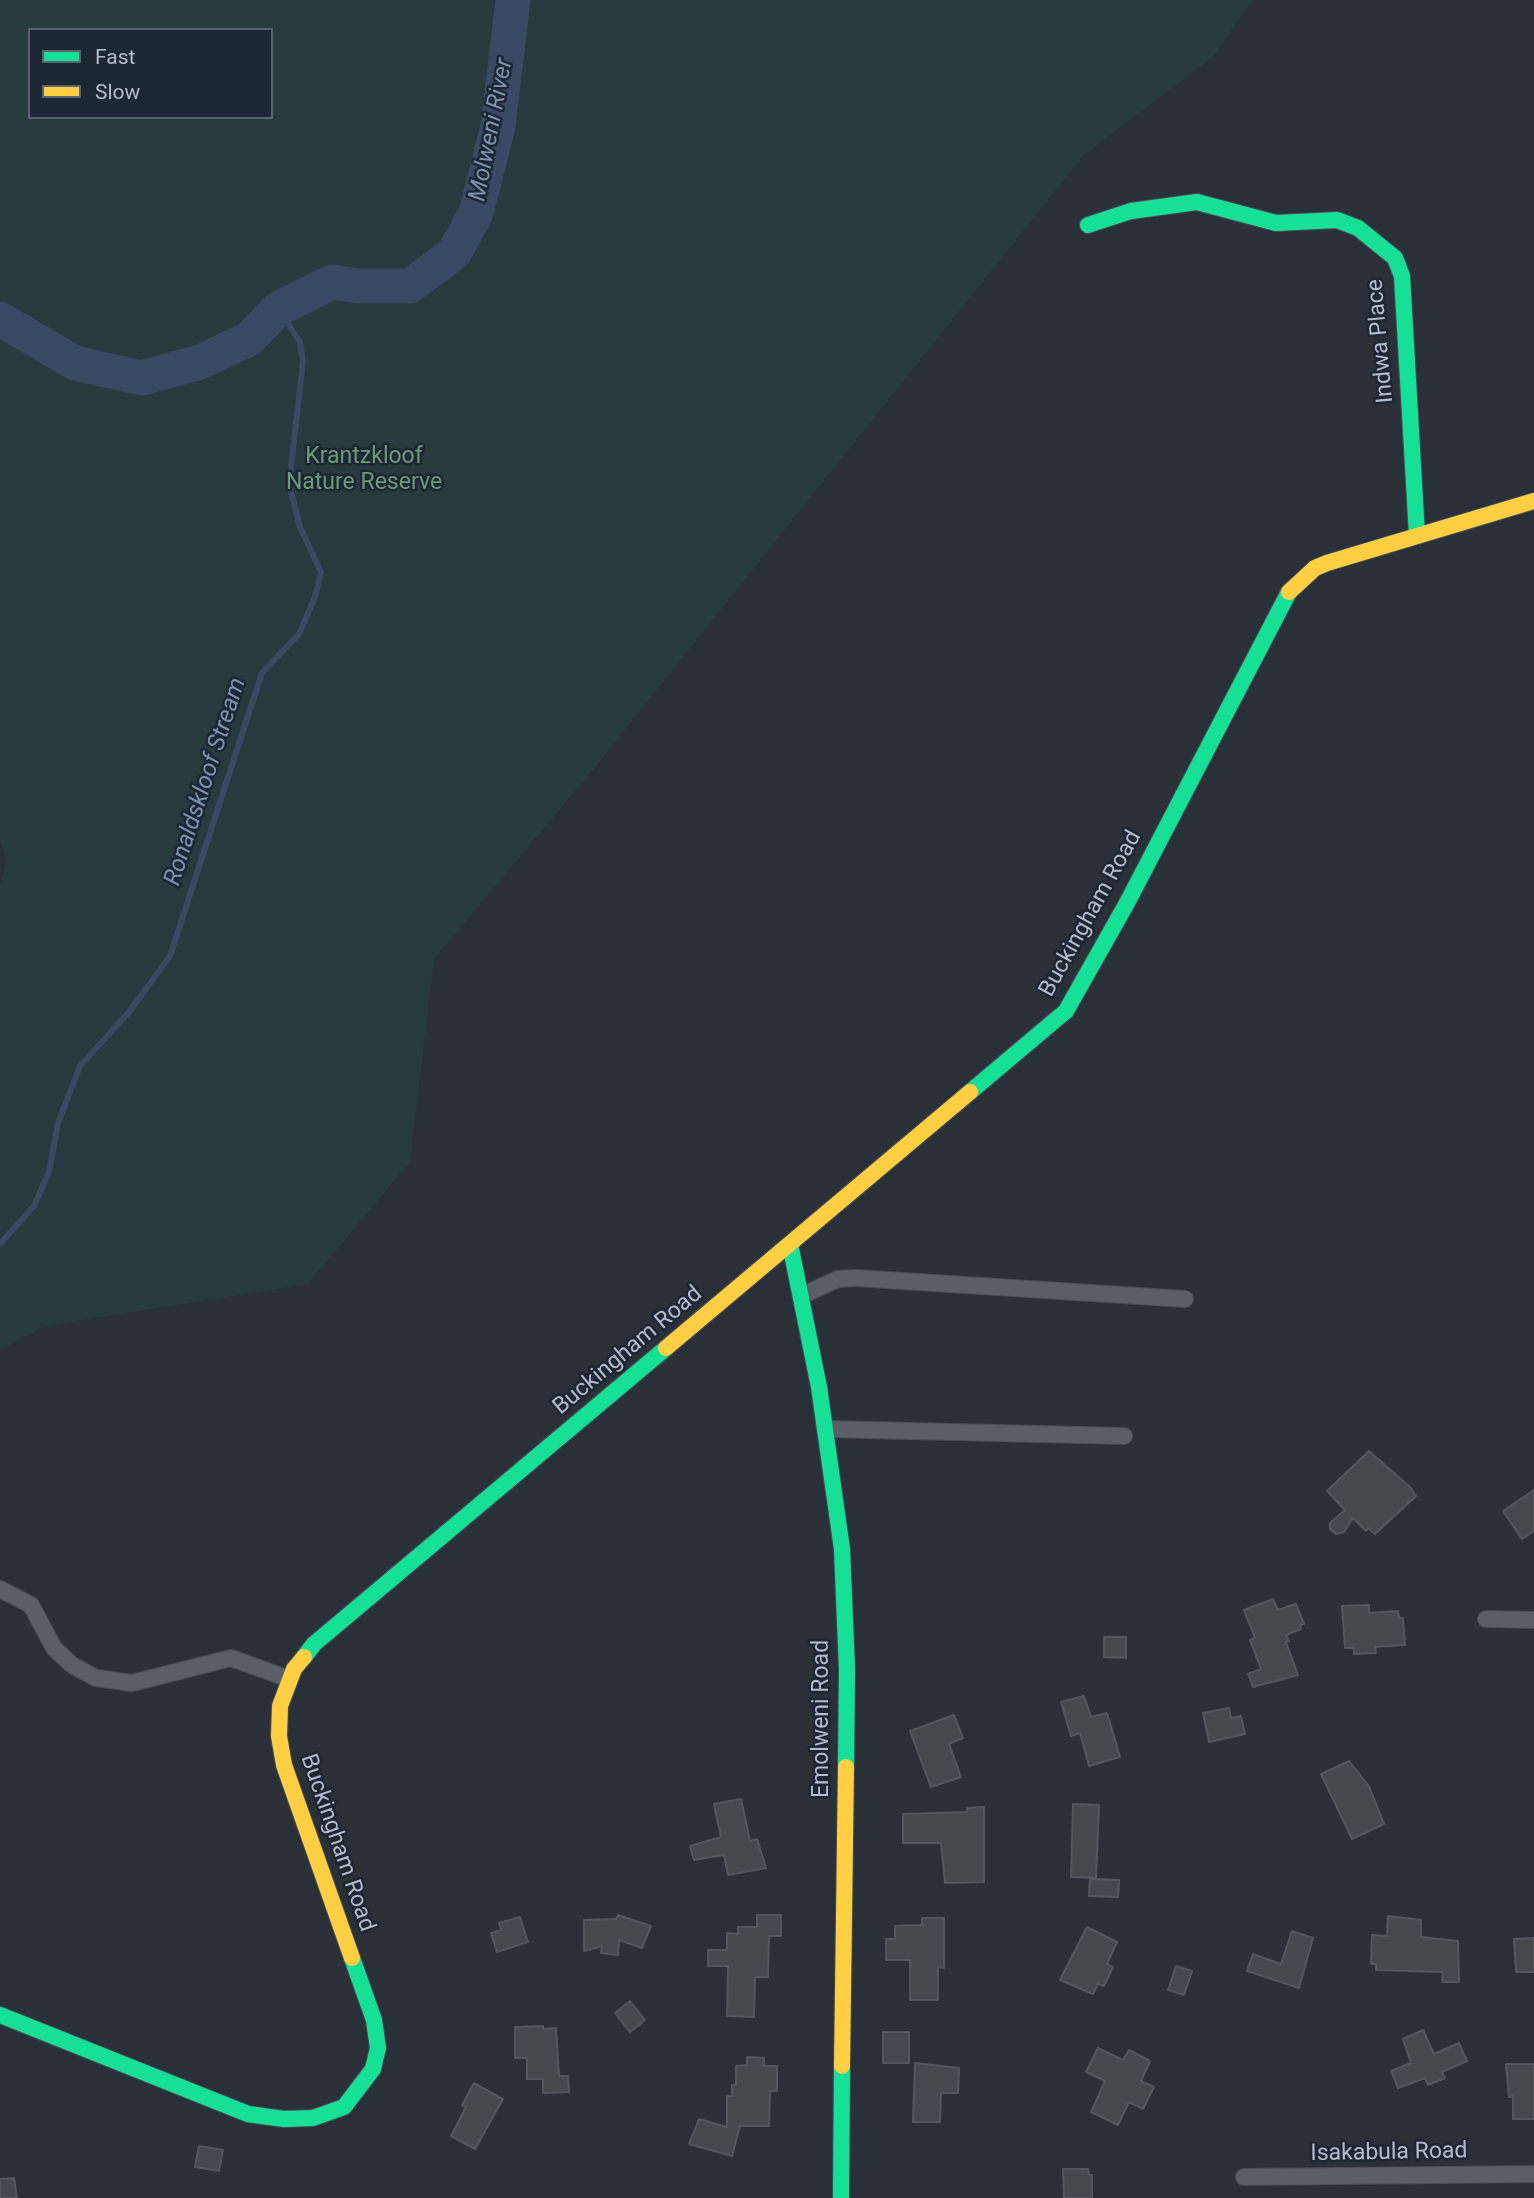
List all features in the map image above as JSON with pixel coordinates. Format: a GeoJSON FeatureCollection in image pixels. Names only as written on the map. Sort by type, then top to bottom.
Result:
{"type":"FeatureCollection","features":[{"type":"Feature","properties":{"kind":"street","name":"Indwa Place"},"geometry":{"type":"LineString","coordinates":[[1088,225],[1131,211],[1197,202],[1225,207],[1258,220],[1276,223],[1337,220],[1359,229],[1395,258],[1402,276],[1417,535]]}},
{"type":"Feature","properties":{"kind":"street","name":"Buckingham Road"},"geometry":{"type":"LineString","coordinates":[[0,2015],[248,2114],[284,2119],[313,2118],[344,2107],[373,2069],[378,2048],[376,2032],[284,1765],[279,1736],[280,1706],[289,1679],[314,1644],[1066,1011],[1127,903],[1290,589],[1315,568],[1327,563],[1534,501]]}},
{"type":"Feature","properties":{"kind":"street","name":"Emolweni Road"},"geometry":{"type":"LineString","coordinates":[[790,1244],[803,1295],[826,1429],[842,1549],[846,1669],[841,2198]]}},
{"type":"Feature","properties":{"kind":"street"},"geometry":{"type":"LineString","coordinates":[[803,1295],[838,1279],[856,1278],[1185,1299]]}},
{"type":"Feature","properties":{"kind":"street"},"geometry":{"type":"LineString","coordinates":[[826,1429],[1124,1436]]}},
{"type":"Feature","properties":{"kind":"street"},"geometry":{"type":"LineString","coordinates":[[0,1589],[31,1605],[54,1648],[72,1665],[96,1678],[132,1683],[231,1658],[289,1679]]}},
{"type":"Feature","properties":{"kind":"street"},"geometry":{"type":"LineString","coordinates":[[1486,1619],[1534,1620]]}},
{"type":"Feature","properties":{"kind":"street","name":"Isakabula Road"},"geometry":{"type":"LineString","coordinates":[[1244,2177],[1534,2174]]}},
{"type":"Feature","properties":{"kind":"green space","name":"Krantzkloof Nature Reserve"},"geometry":{"type":"Polygon","coordinates":[[[0,0],[1252,0],[1215,55],[1084,155],[587,777],[434,959],[410,1162],[308,1284],[45,1326],[0,1350],[0,886],[6,861],[0,840],[0,0]]]}},
{"type":"Feature","properties":{"kind":"building"},"geometry":{"type":"Polygon","coordinates":[[[1369,1451],[1410,1487],[1416,1496],[1375,1534],[1368,1528],[1366,1531],[1353,1518],[1344,1532],[1336,1534],[1330,1529],[1330,1523],[1345,1510],[1327,1491],[1369,1451]]]}},
{"type":"Feature","properties":{"kind":"building"},"geometry":{"type":"Polygon","coordinates":[[[1534,1490],[1534,1531],[1522,1539],[1503,1511],[1534,1490]]]}},
{"type":"Feature","properties":{"kind":"building"},"geometry":{"type":"Polygon","coordinates":[[[1273,1599],[1278,1610],[1296,1604],[1304,1624],[1300,1625],[1301,1629],[1286,1635],[1298,1675],[1253,1687],[1248,1674],[1261,1669],[1250,1640],[1255,1638],[1244,1610],[1273,1599]]]}},
{"type":"Feature","properties":{"kind":"building"},"geometry":{"type":"Polygon","coordinates":[[[1369,1605],[1369,1613],[1398,1611],[1399,1618],[1403,1618],[1405,1645],[1375,1647],[1376,1653],[1354,1654],[1354,1648],[1345,1648],[1342,1606],[1369,1605]]]}},
{"type":"Feature","properties":{"kind":"building"},"geometry":{"type":"Polygon","coordinates":[[[1104,1637],[1126,1637],[1126,1658],[1104,1657],[1104,1637]]]}},
{"type":"Feature","properties":{"kind":"building"},"geometry":{"type":"Polygon","coordinates":[[[1084,1696],[1091,1717],[1107,1713],[1120,1757],[1089,1766],[1080,1733],[1071,1736],[1061,1702],[1084,1696]]]}},
{"type":"Feature","properties":{"kind":"building"},"geometry":{"type":"Polygon","coordinates":[[[1229,1708],[1231,1718],[1241,1716],[1245,1734],[1209,1742],[1203,1713],[1229,1708]]]}},
{"type":"Feature","properties":{"kind":"building"},"geometry":{"type":"Polygon","coordinates":[[[954,1715],[963,1738],[949,1744],[961,1777],[931,1787],[910,1731],[954,1715]]]}},
{"type":"Feature","properties":{"kind":"building"},"geometry":{"type":"Polygon","coordinates":[[[1349,1761],[1369,1786],[1384,1824],[1352,1839],[1321,1774],[1349,1761]]]}},
{"type":"Feature","properties":{"kind":"building"},"geometry":{"type":"Polygon","coordinates":[[[741,1799],[750,1841],[757,1839],[766,1868],[728,1875],[724,1855],[694,1860],[690,1846],[721,1837],[714,1804],[741,1799]]]}},
{"type":"Feature","properties":{"kind":"building"},"geometry":{"type":"Polygon","coordinates":[[[1073,1804],[1099,1805],[1096,1878],[1071,1877],[1073,1804]]]}},
{"type":"Feature","properties":{"kind":"building"},"geometry":{"type":"Polygon","coordinates":[[[984,1807],[984,1882],[945,1883],[941,1843],[903,1843],[903,1814],[967,1812],[967,1808],[984,1807]]]}},
{"type":"Feature","properties":{"kind":"building"},"geometry":{"type":"Polygon","coordinates":[[[1090,1879],[1119,1880],[1118,1897],[1089,1896],[1090,1879]]]}},
{"type":"Feature","properties":{"kind":"building"},"geometry":{"type":"Polygon","coordinates":[[[618,1915],[651,1926],[642,1948],[619,1940],[618,1955],[601,1953],[602,1946],[584,1951],[584,1920],[616,1919],[618,1915]]]}},
{"type":"Feature","properties":{"kind":"building"},"geometry":{"type":"Polygon","coordinates":[[[757,1915],[781,1915],[781,1936],[769,1936],[768,1977],[755,1977],[754,2017],[727,2016],[728,1966],[708,1966],[708,1950],[727,1950],[727,1933],[738,1934],[738,1927],[757,1927],[757,1915]]]}},
{"type":"Feature","properties":{"kind":"building"},"geometry":{"type":"Polygon","coordinates":[[[1388,1916],[1421,1920],[1421,1937],[1458,1941],[1459,1982],[1442,1982],[1443,1972],[1376,1970],[1376,1964],[1371,1964],[1372,1935],[1387,1936],[1388,1916]]]}},
{"type":"Feature","properties":{"kind":"building"},"geometry":{"type":"Polygon","coordinates":[[[520,1917],[528,1942],[497,1952],[491,1933],[501,1930],[499,1923],[520,1917]]]}},
{"type":"Feature","properties":{"kind":"building"},"geometry":{"type":"Polygon","coordinates":[[[922,1918],[944,1918],[944,1968],[938,1967],[938,2000],[910,2000],[910,1960],[886,1960],[886,1939],[895,1939],[895,1926],[922,1925],[922,1918]]]}},
{"type":"Feature","properties":{"kind":"building"},"geometry":{"type":"Polygon","coordinates":[[[1087,1927],[1117,1942],[1107,1964],[1113,1967],[1104,1986],[1098,1984],[1093,1994],[1060,1980],[1087,1927]]]}},
{"type":"Feature","properties":{"kind":"building"},"geometry":{"type":"Polygon","coordinates":[[[1292,1931],[1313,1938],[1299,1988],[1247,1971],[1253,1954],[1281,1964],[1292,1931]]]}},
{"type":"Feature","properties":{"kind":"building"},"geometry":{"type":"Polygon","coordinates":[[[1534,1938],[1534,1972],[1516,1972],[1514,1939],[1534,1938]]]}},
{"type":"Feature","properties":{"kind":"building"},"geometry":{"type":"Polygon","coordinates":[[[1176,1966],[1192,1971],[1184,1995],[1168,1990],[1176,1966]]]}},
{"type":"Feature","properties":{"kind":"building"},"geometry":{"type":"Polygon","coordinates":[[[630,2001],[645,2020],[630,2032],[615,2013],[630,2001]]]}},
{"type":"Feature","properties":{"kind":"building"},"geometry":{"type":"Polygon","coordinates":[[[543,2026],[543,2029],[556,2028],[559,2076],[568,2076],[569,2092],[543,2093],[543,2079],[527,2079],[527,2058],[515,2058],[515,2027],[543,2026]]]}},
{"type":"Feature","properties":{"kind":"building"},"geometry":{"type":"Polygon","coordinates":[[[1423,2030],[1434,2054],[1459,2043],[1467,2061],[1442,2072],[1445,2078],[1428,2085],[1425,2078],[1398,2088],[1391,2071],[1411,2063],[1403,2039],[1423,2030]]]}},
{"type":"Feature","properties":{"kind":"building"},"geometry":{"type":"Polygon","coordinates":[[[883,2032],[909,2032],[909,2063],[883,2063],[883,2032]]]}},
{"type":"Feature","properties":{"kind":"building"},"geometry":{"type":"Polygon","coordinates":[[[1098,2048],[1123,2060],[1129,2050],[1150,2061],[1141,2081],[1154,2087],[1143,2109],[1129,2102],[1118,2125],[1091,2112],[1105,2081],[1086,2072],[1098,2048]]]}},
{"type":"Feature","properties":{"kind":"building"},"geometry":{"type":"Polygon","coordinates":[[[747,2057],[764,2058],[764,2066],[777,2066],[777,2091],[770,2091],[769,2126],[740,2126],[732,2156],[689,2144],[699,2119],[727,2127],[727,2096],[732,2096],[732,2085],[736,2085],[736,2066],[747,2065],[747,2057]]]}},
{"type":"Feature","properties":{"kind":"building"},"geometry":{"type":"Polygon","coordinates":[[[915,2063],[959,2068],[958,2093],[941,2093],[940,2122],[913,2122],[915,2063]]]}},
{"type":"Feature","properties":{"kind":"building"},"geometry":{"type":"Polygon","coordinates":[[[1506,2064],[1534,2064],[1534,2119],[1513,2119],[1513,2096],[1509,2097],[1506,2064]]]}},
{"type":"Feature","properties":{"kind":"building"},"geometry":{"type":"Polygon","coordinates":[[[474,2083],[503,2099],[475,2149],[451,2136],[466,2107],[462,2105],[474,2083]]]}},
{"type":"Feature","properties":{"kind":"building"},"geometry":{"type":"Polygon","coordinates":[[[199,2146],[223,2150],[219,2171],[195,2167],[199,2146]]]}},
{"type":"Feature","properties":{"kind":"building"},"geometry":{"type":"Polygon","coordinates":[[[1063,2169],[1088,2169],[1089,2175],[1092,2175],[1092,2198],[1064,2198],[1063,2169]]]}},
{"type":"Feature","properties":{"kind":"building"},"geometry":{"type":"Polygon","coordinates":[[[14,2178],[17,2198],[0,2198],[0,2179],[14,2178]]]}},
{"type":"Feature","properties":{"kind":"waterway","name":"Molweni River"},"geometry":{"type":"LineString","coordinates":[[0,319],[75,363],[141,378],[198,363],[249,339],[278,309],[332,282],[359,286],[410,286],[454,253],[476,213],[498,126],[513,0]]}},
{"type":"Feature","properties":{"kind":"waterway","name":"Ronaldskloof Stream"},"geometry":{"type":"LineString","coordinates":[[0,1244],[34,1206],[49,1172],[58,1123],[80,1066],[129,1012],[170,956],[262,673],[299,634],[315,597],[321,572],[300,527],[289,484],[303,362],[300,342],[278,309]]}},
{"type":"Feature","properties":{"kind":"traffic: fast"},"geometry":{"type":"LineString","coordinates":[[1088,225],[1131,211],[1197,202],[1276,223],[1337,220],[1358,228],[1395,258],[1402,276],[1417,535]]}},
{"type":"Feature","properties":{"kind":"traffic: fast"},"geometry":{"type":"LineString","coordinates":[[970,1092],[1066,1011],[1127,903],[1289,592]]}},
{"type":"Feature","properties":{"kind":"traffic: fast"},"geometry":{"type":"LineString","coordinates":[[790,1244],[819,1387],[842,1549],[847,1669],[846,1767]]}},
{"type":"Feature","properties":{"kind":"traffic: fast"},"geometry":{"type":"LineString","coordinates":[[304,1657],[314,1644],[666,1348]]}},
{"type":"Feature","properties":{"kind":"traffic: fast"},"geometry":{"type":"LineString","coordinates":[[0,2015],[248,2114],[284,2119],[313,2118],[344,2107],[373,2069],[378,2048],[374,2020],[352,1958]]}},
{"type":"Feature","properties":{"kind":"traffic: fast"},"geometry":{"type":"LineString","coordinates":[[841,2198],[842,2066]]}},
{"type":"Feature","properties":{"kind":"traffic: slow"},"geometry":{"type":"LineString","coordinates":[[1289,592],[1315,568],[1327,563],[1534,501]]}},
{"type":"Feature","properties":{"kind":"traffic: slow"},"geometry":{"type":"LineString","coordinates":[[666,1348],[970,1092]]}},
{"type":"Feature","properties":{"kind":"traffic: slow"},"geometry":{"type":"LineString","coordinates":[[304,1657],[294,1669],[280,1706],[279,1736],[284,1765],[352,1958]]}},
{"type":"Feature","properties":{"kind":"traffic: slow"},"geometry":{"type":"LineString","coordinates":[[842,2066],[846,1767]]}}]}
